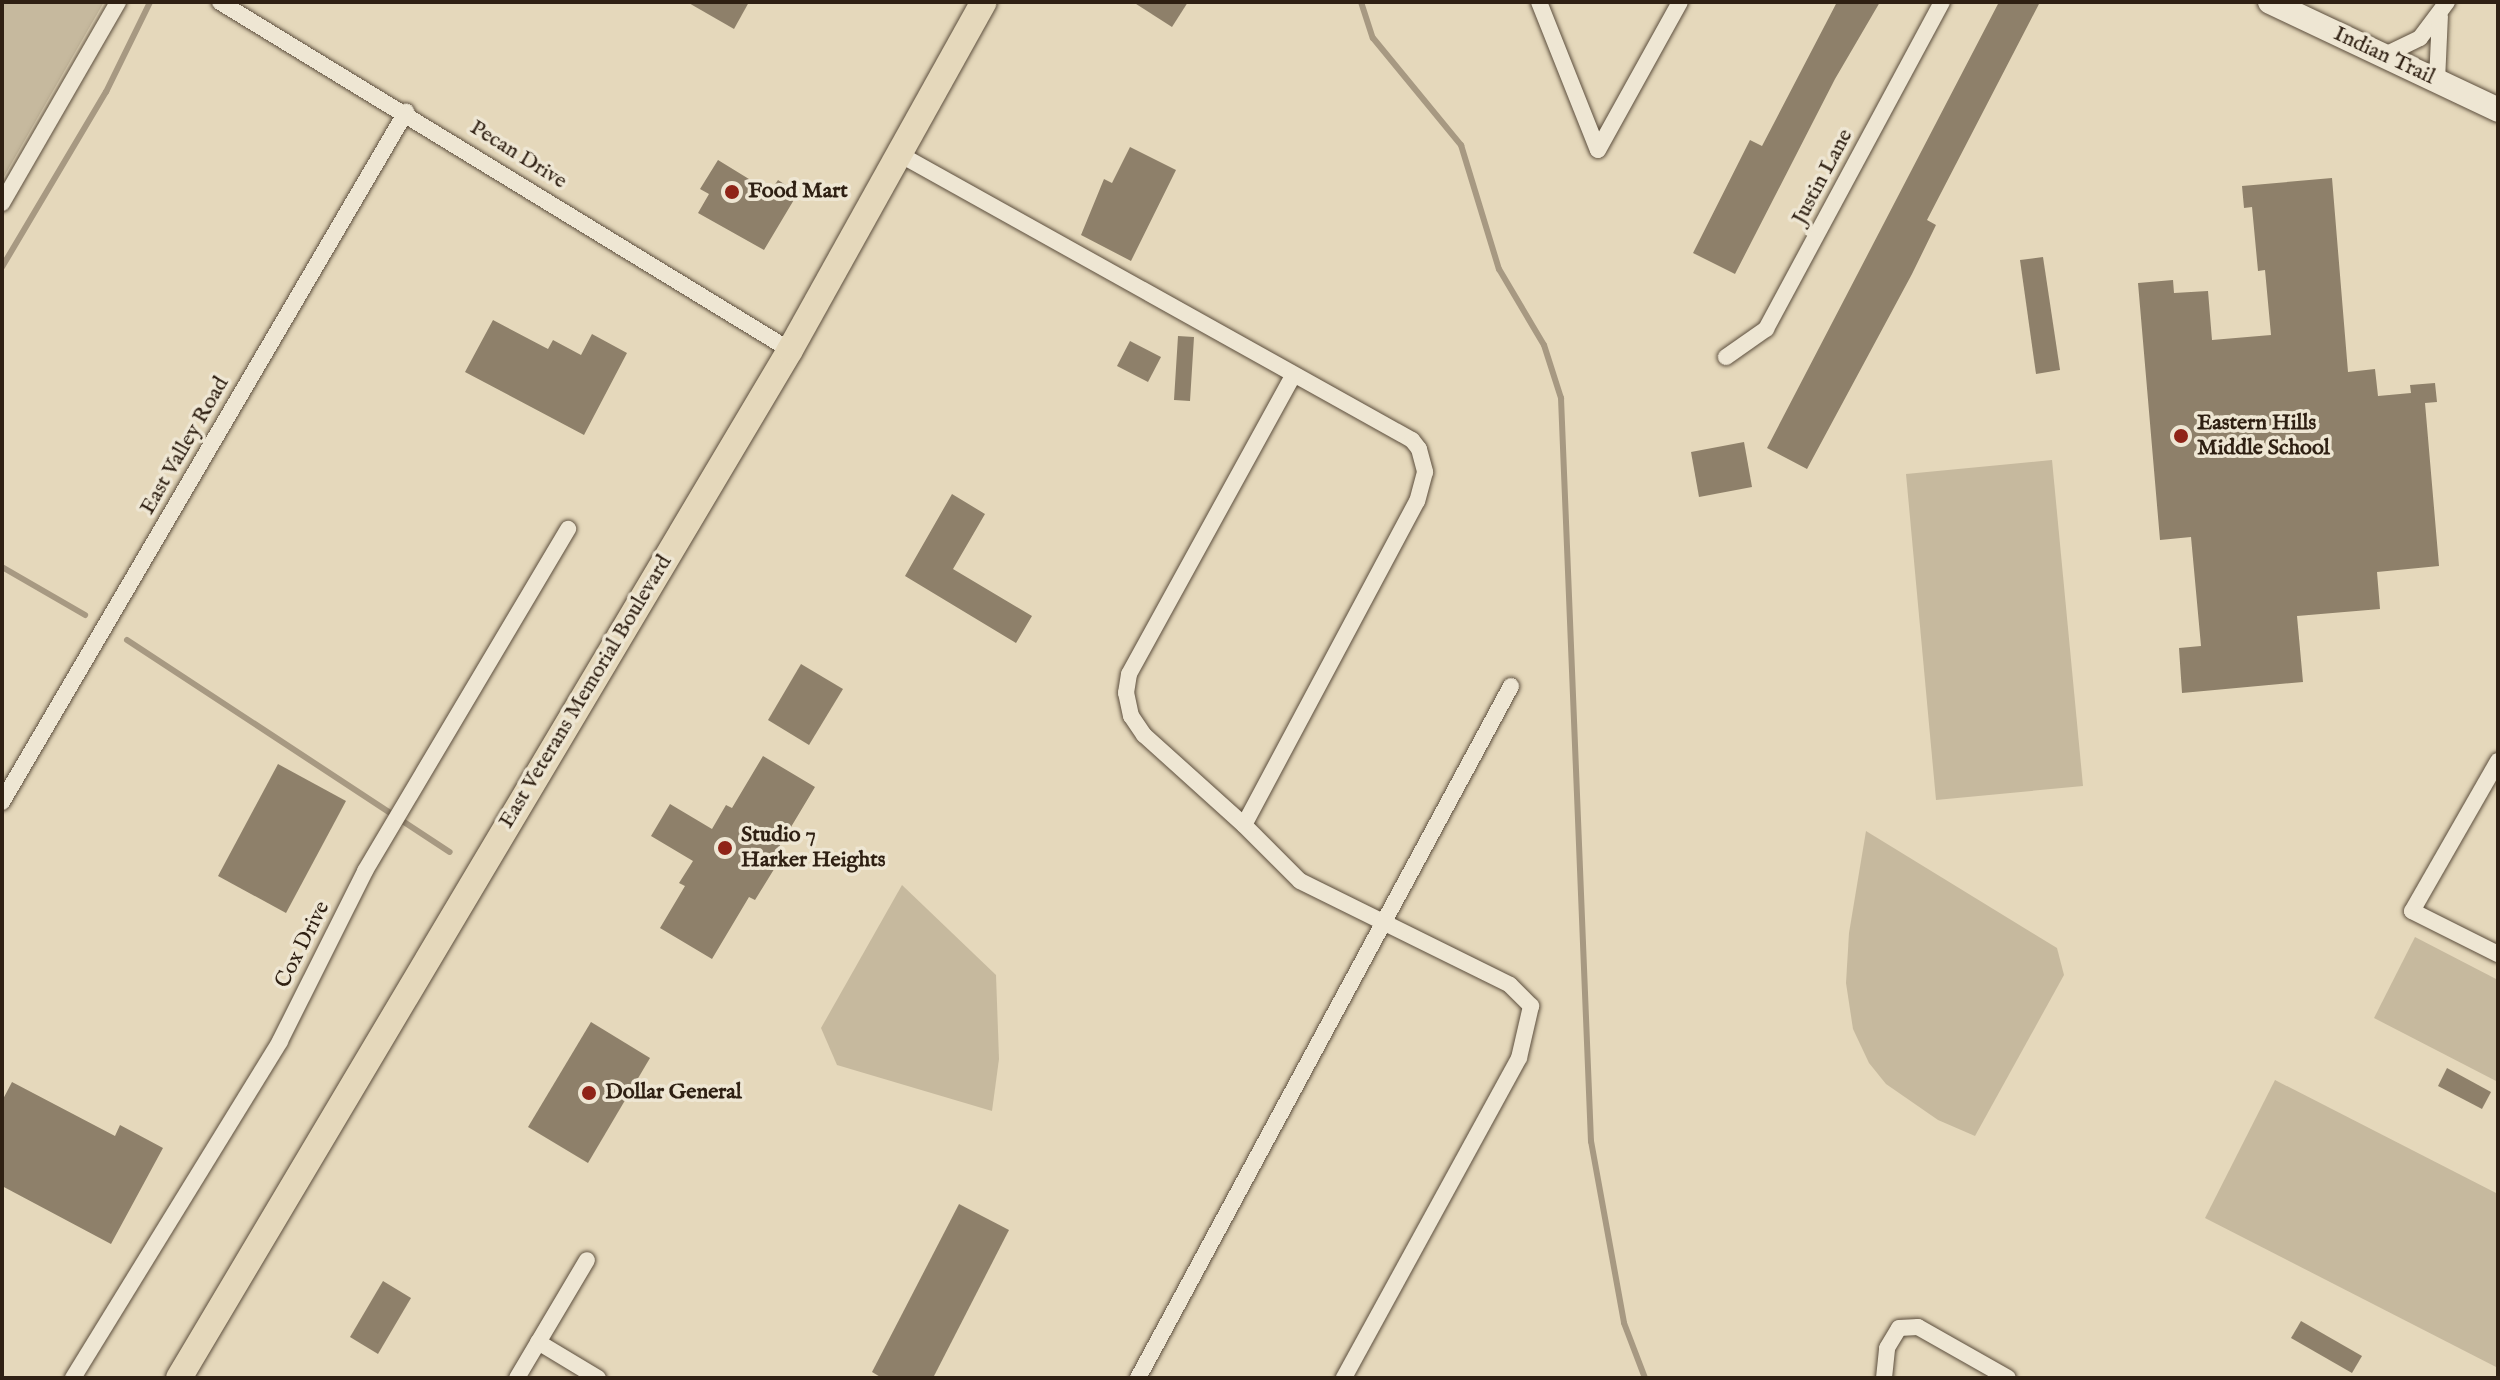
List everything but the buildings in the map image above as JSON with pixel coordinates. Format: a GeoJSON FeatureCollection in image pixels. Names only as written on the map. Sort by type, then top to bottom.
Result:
{"type":"FeatureCollection","features":[{"type":"Feature","properties":{"kind":"main road","name":"East Veterans Memorial Boulevard"},"geometry":{"type":"LineString","coordinates":[[179,1378],[790,350],[984,2]]}},
{"type":"Feature","properties":{"kind":"street"},"geometry":{"type":"LineString","coordinates":[[2,203],[118,2]]}},
{"type":"Feature","properties":{"kind":"street","name":"Pecan Drive"},"geometry":{"type":"LineString","coordinates":[[220,2],[406,112],[790,350]]}},
{"type":"Feature","properties":{"kind":"street"},"geometry":{"type":"LineString","coordinates":[[1539,2],[1598,150],[1680,2]]}},
{"type":"Feature","properties":{"kind":"street","name":"Justin Lane"},"geometry":{"type":"LineString","coordinates":[[1726,357],[1766,329],[1942,2]]}},
{"type":"Feature","properties":{"kind":"street","name":"Indian Trail"},"geometry":{"type":"LineString","coordinates":[[2270,2],[2498,110]]}},
{"type":"Feature","properties":{"kind":"street"},"geometry":{"type":"LineString","coordinates":[[2383,56],[2420,38],[2443,9]]}},
{"type":"Feature","properties":{"kind":"street"},"geometry":{"type":"LineString","coordinates":[[2437,81],[2443,9]]}},
{"type":"Feature","properties":{"kind":"street","name":"East Valley Road"},"geometry":{"type":"LineString","coordinates":[[2,802],[406,112]]}},
{"type":"Feature","properties":{"kind":"street"},"geometry":{"type":"LineString","coordinates":[[901,155],[1412,440],[1425,472],[1417,501],[1244,825]]}},
{"type":"Feature","properties":{"kind":"street"},"geometry":{"type":"LineString","coordinates":[[1293,376],[1129,674],[1126,693],[1131,716],[1144,735],[1244,825],[1300,881],[1510,985],[1531,1006],[1519,1058],[1344,1378]]}},
{"type":"Feature","properties":{"kind":"street","name":"Cox Drive"},"geometry":{"type":"LineString","coordinates":[[73,1378],[280,1041],[365,871],[568,529]]}},
{"type":"Feature","properties":{"kind":"street"},"geometry":{"type":"LineString","coordinates":[[1138,1378],[1511,686]]}},
{"type":"Feature","properties":{"kind":"street"},"geometry":{"type":"LineString","coordinates":[[2498,761],[2412,911],[2498,954]]}},
{"type":"Feature","properties":{"kind":"street"},"geometry":{"type":"LineString","coordinates":[[517,1378],[587,1260]]}},
{"type":"Feature","properties":{"kind":"street"},"geometry":{"type":"LineString","coordinates":[[1884,1378],[1887,1348],[1899,1328],[1918,1327],[2008,1378]]}},
{"type":"Feature","properties":{"kind":"street"},"geometry":{"type":"LineString","coordinates":[[538,1342],[598,1378]]}},
{"type":"Feature","properties":{"kind":"shaded area"},"geometry":{"type":"Polygon","coordinates":[[[2,2],[104,2],[2,180],[2,2]]]}},
{"type":"Feature","properties":{"kind":"shaded area"},"geometry":{"type":"Polygon","coordinates":[[[2052,460],[2083,786],[1936,800],[1906,474],[2052,460]]]}},
{"type":"Feature","properties":{"kind":"shaded area"},"geometry":{"type":"Polygon","coordinates":[[[1866,831],[2057,948],[2064,975],[1975,1136],[1938,1120],[1886,1084],[1869,1063],[1853,1029],[1846,983],[1849,933],[1866,831]]]}},
{"type":"Feature","properties":{"kind":"shaded area"},"geometry":{"type":"Polygon","coordinates":[[[902,885],[996,975],[999,1059],[992,1111],[837,1065],[821,1028],[902,885]]]}},
{"type":"Feature","properties":{"kind":"shaded area"},"geometry":{"type":"Polygon","coordinates":[[[2415,937],[2498,980],[2498,1082],[2374,1018],[2415,937]]]}},
{"type":"Feature","properties":{"kind":"shaded area"},"geometry":{"type":"Polygon","coordinates":[[[2275,1080],[2498,1194],[2498,1368],[2205,1218],[2275,1080]]]}},
{"type":"Feature","properties":{"kind":"waterway"},"geometry":{"type":"LineString","coordinates":[[2,267],[106,92],[150,2]]}},
{"type":"Feature","properties":{"kind":"waterway"},"geometry":{"type":"LineString","coordinates":[[1361,2],[1373,38],[1461,145],[1499,269],[1544,345],[1561,398],[1591,1141],[1624,1323],[1645,1378]]}},
{"type":"Feature","properties":{"kind":"waterway"},"geometry":{"type":"LineString","coordinates":[[2,567],[85,615]]}},
{"type":"Feature","properties":{"kind":"waterway"},"geometry":{"type":"LineString","coordinates":[[127,640],[450,852]]}},
{"type":"Feature","properties":{"kind":"place","name":"Food Mart"},"geometry":{"type":"Point","coordinates":[732,192]}},
{"type":"Feature","properties":{"kind":"place","name":"Eastern Hills Middle School"},"geometry":{"type":"Point","coordinates":[2181,436]}},
{"type":"Feature","properties":{"kind":"place","name":"Studio 7 Harker Heights"},"geometry":{"type":"Point","coordinates":[725,848]}},
{"type":"Feature","properties":{"kind":"place","name":"Dollar General"},"geometry":{"type":"Point","coordinates":[589,1093]}}]}
